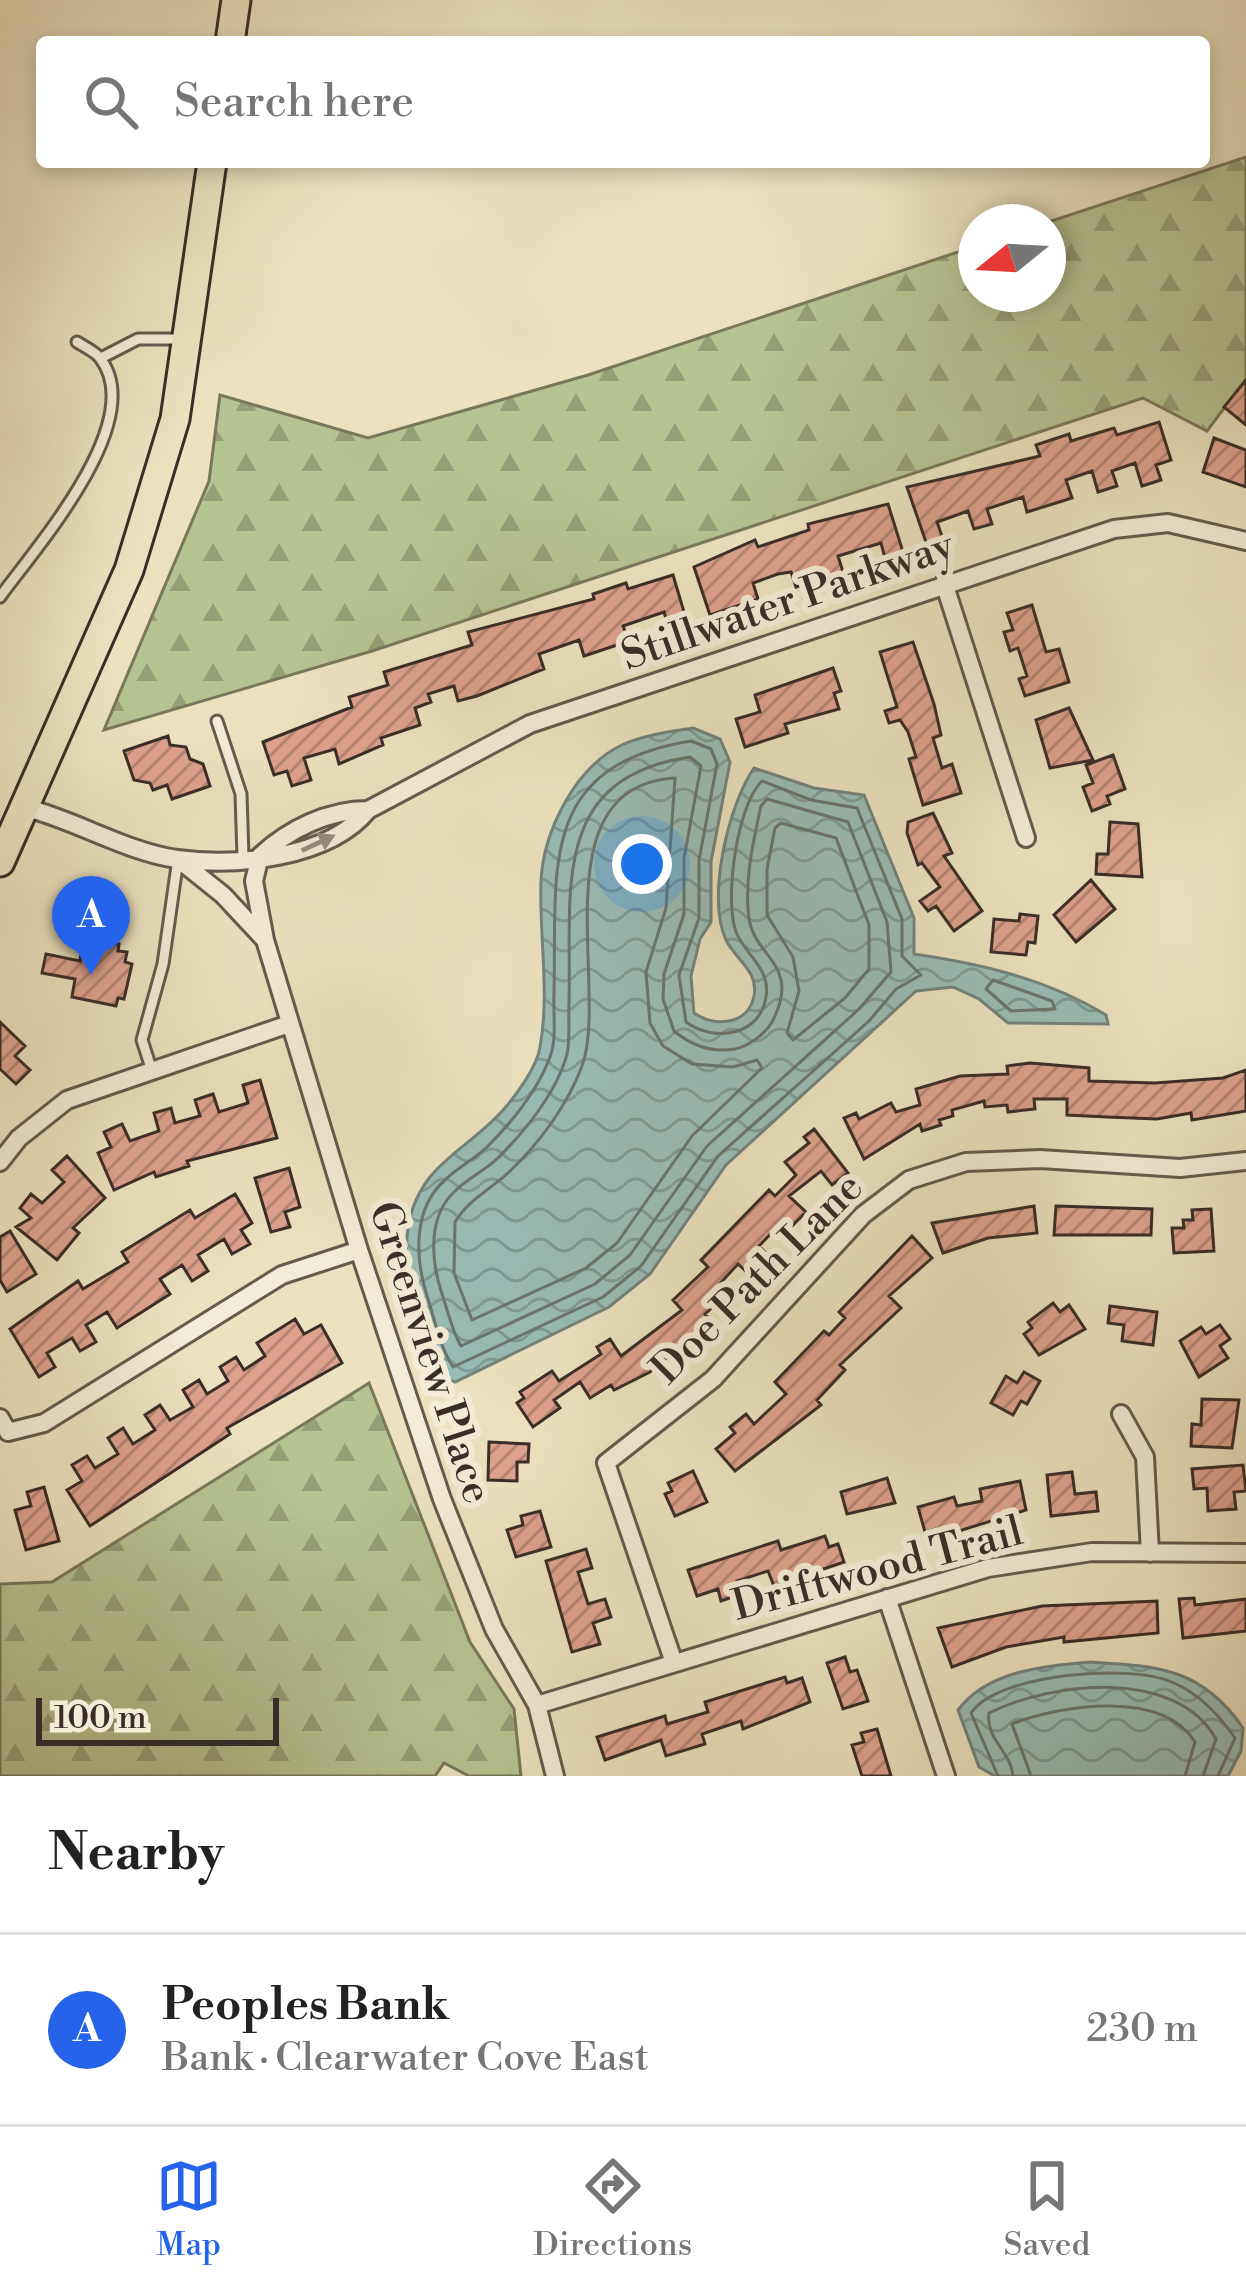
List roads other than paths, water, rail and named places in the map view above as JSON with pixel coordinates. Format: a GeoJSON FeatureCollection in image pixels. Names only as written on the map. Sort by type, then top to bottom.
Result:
{"type":"FeatureCollection","features":[{"type":"Feature","properties":{"kind":"main road"},"geometry":{"type":"LineString","coordinates":[[231,36],[236,0]]}},
{"type":"Feature","properties":{"kind":"main road"},"geometry":{"type":"LineString","coordinates":[[0,862],[14,807],[129,569],[175,419],[211,168]]}},
{"type":"Feature","properties":{"kind":"street","name":"Stillwater Parkway"},"geometry":{"type":"LineString","coordinates":[[252,856],[342,810],[368,810],[530,724],[1114,529],[1168,523],[1246,542]]}},
{"type":"Feature","properties":{"kind":"street"},"geometry":{"type":"LineString","coordinates":[[944,583],[1026,838]]}},
{"type":"Feature","properties":{"kind":"street"},"geometry":{"type":"LineString","coordinates":[[14,807],[178,859],[252,856]]}},
{"type":"Feature","properties":{"kind":"street","name":"Greenview Place"},"geometry":{"type":"LineString","coordinates":[[252,856],[265,940],[359,1250],[466,1561],[494,1629],[537,1705],[554,1776]]}},
{"type":"Feature","properties":{"kind":"street"},"geometry":{"type":"LineString","coordinates":[[178,859],[265,940]]}},
{"type":"Feature","properties":{"kind":"street"},"geometry":{"type":"LineString","coordinates":[[0,1162],[19,1138],[67,1100],[289,1024]]}},
{"type":"Feature","properties":{"kind":"street","name":"Doe Path Lane"},"geometry":{"type":"LineString","coordinates":[[673,1660],[606,1463],[712,1379],[863,1216],[909,1180],[966,1162],[1040,1160],[1180,1168],[1246,1161]]}},
{"type":"Feature","properties":{"kind":"street"},"geometry":{"type":"LineString","coordinates":[[4,1425],[44,1424],[282,1275],[359,1250]]}},
{"type":"Feature","properties":{"kind":"street"},"geometry":{"type":"LineString","coordinates":[[1121,1414],[1145,1457],[1150,1553]]}},
{"type":"Feature","properties":{"kind":"street","name":"Driftwood Trail"},"geometry":{"type":"LineString","coordinates":[[537,1705],[988,1568],[1092,1552],[1246,1553]]}},
{"type":"Feature","properties":{"kind":"street"},"geometry":{"type":"LineString","coordinates":[[887,1598],[946,1776]]}},
{"type":"Feature","properties":{"kind":"lane"},"geometry":{"type":"LineString","coordinates":[[100,358],[138,339],[187,339]]}},
{"type":"Feature","properties":{"kind":"lane"},"geometry":{"type":"LineString","coordinates":[[0,597],[95,462],[114,400],[100,358],[77,342]]}},
{"type":"Feature","properties":{"kind":"lane"},"geometry":{"type":"LineString","coordinates":[[217,721],[241,794],[252,856]]}},
{"type":"Feature","properties":{"kind":"lane"},"geometry":{"type":"LineString","coordinates":[[152,1071],[142,1040],[163,964],[178,859]]}},
{"type":"Feature","properties":{"kind":"water"},"geometry":{"type":"Polygon","coordinates":[[[693,728],[720,739],[730,762],[711,862],[711,922],[700,939],[691,976],[694,1013],[729,1021],[745,1013],[754,996],[750,972],[726,940],[718,900],[729,827],[754,768],[814,788],[864,795],[914,918],[914,954],[1037,983],[1084,1002],[1106,1015],[1108,1024],[1008,1023],[979,999],[953,987],[916,991],[726,1165],[650,1274],[609,1307],[455,1382],[442,1376],[409,1276],[409,1224],[416,1200],[438,1168],[504,1109],[538,1055],[544,1006],[543,863],[565,803],[590,769],[622,745],[693,728]]]}},
{"type":"Feature","properties":{"kind":"water"},"geometry":{"type":"Polygon","coordinates":[[[1091,1662],[1158,1669],[1211,1693],[1243,1728],[1241,1751],[1228,1776],[995,1776],[979,1767],[958,1710],[970,1697],[1018,1672],[1091,1662]]]}},
{"type":"Feature","properties":{"kind":"place","name":"Peoples Bank"},"geometry":{"type":"Point","coordinates":[91,975]}}]}
